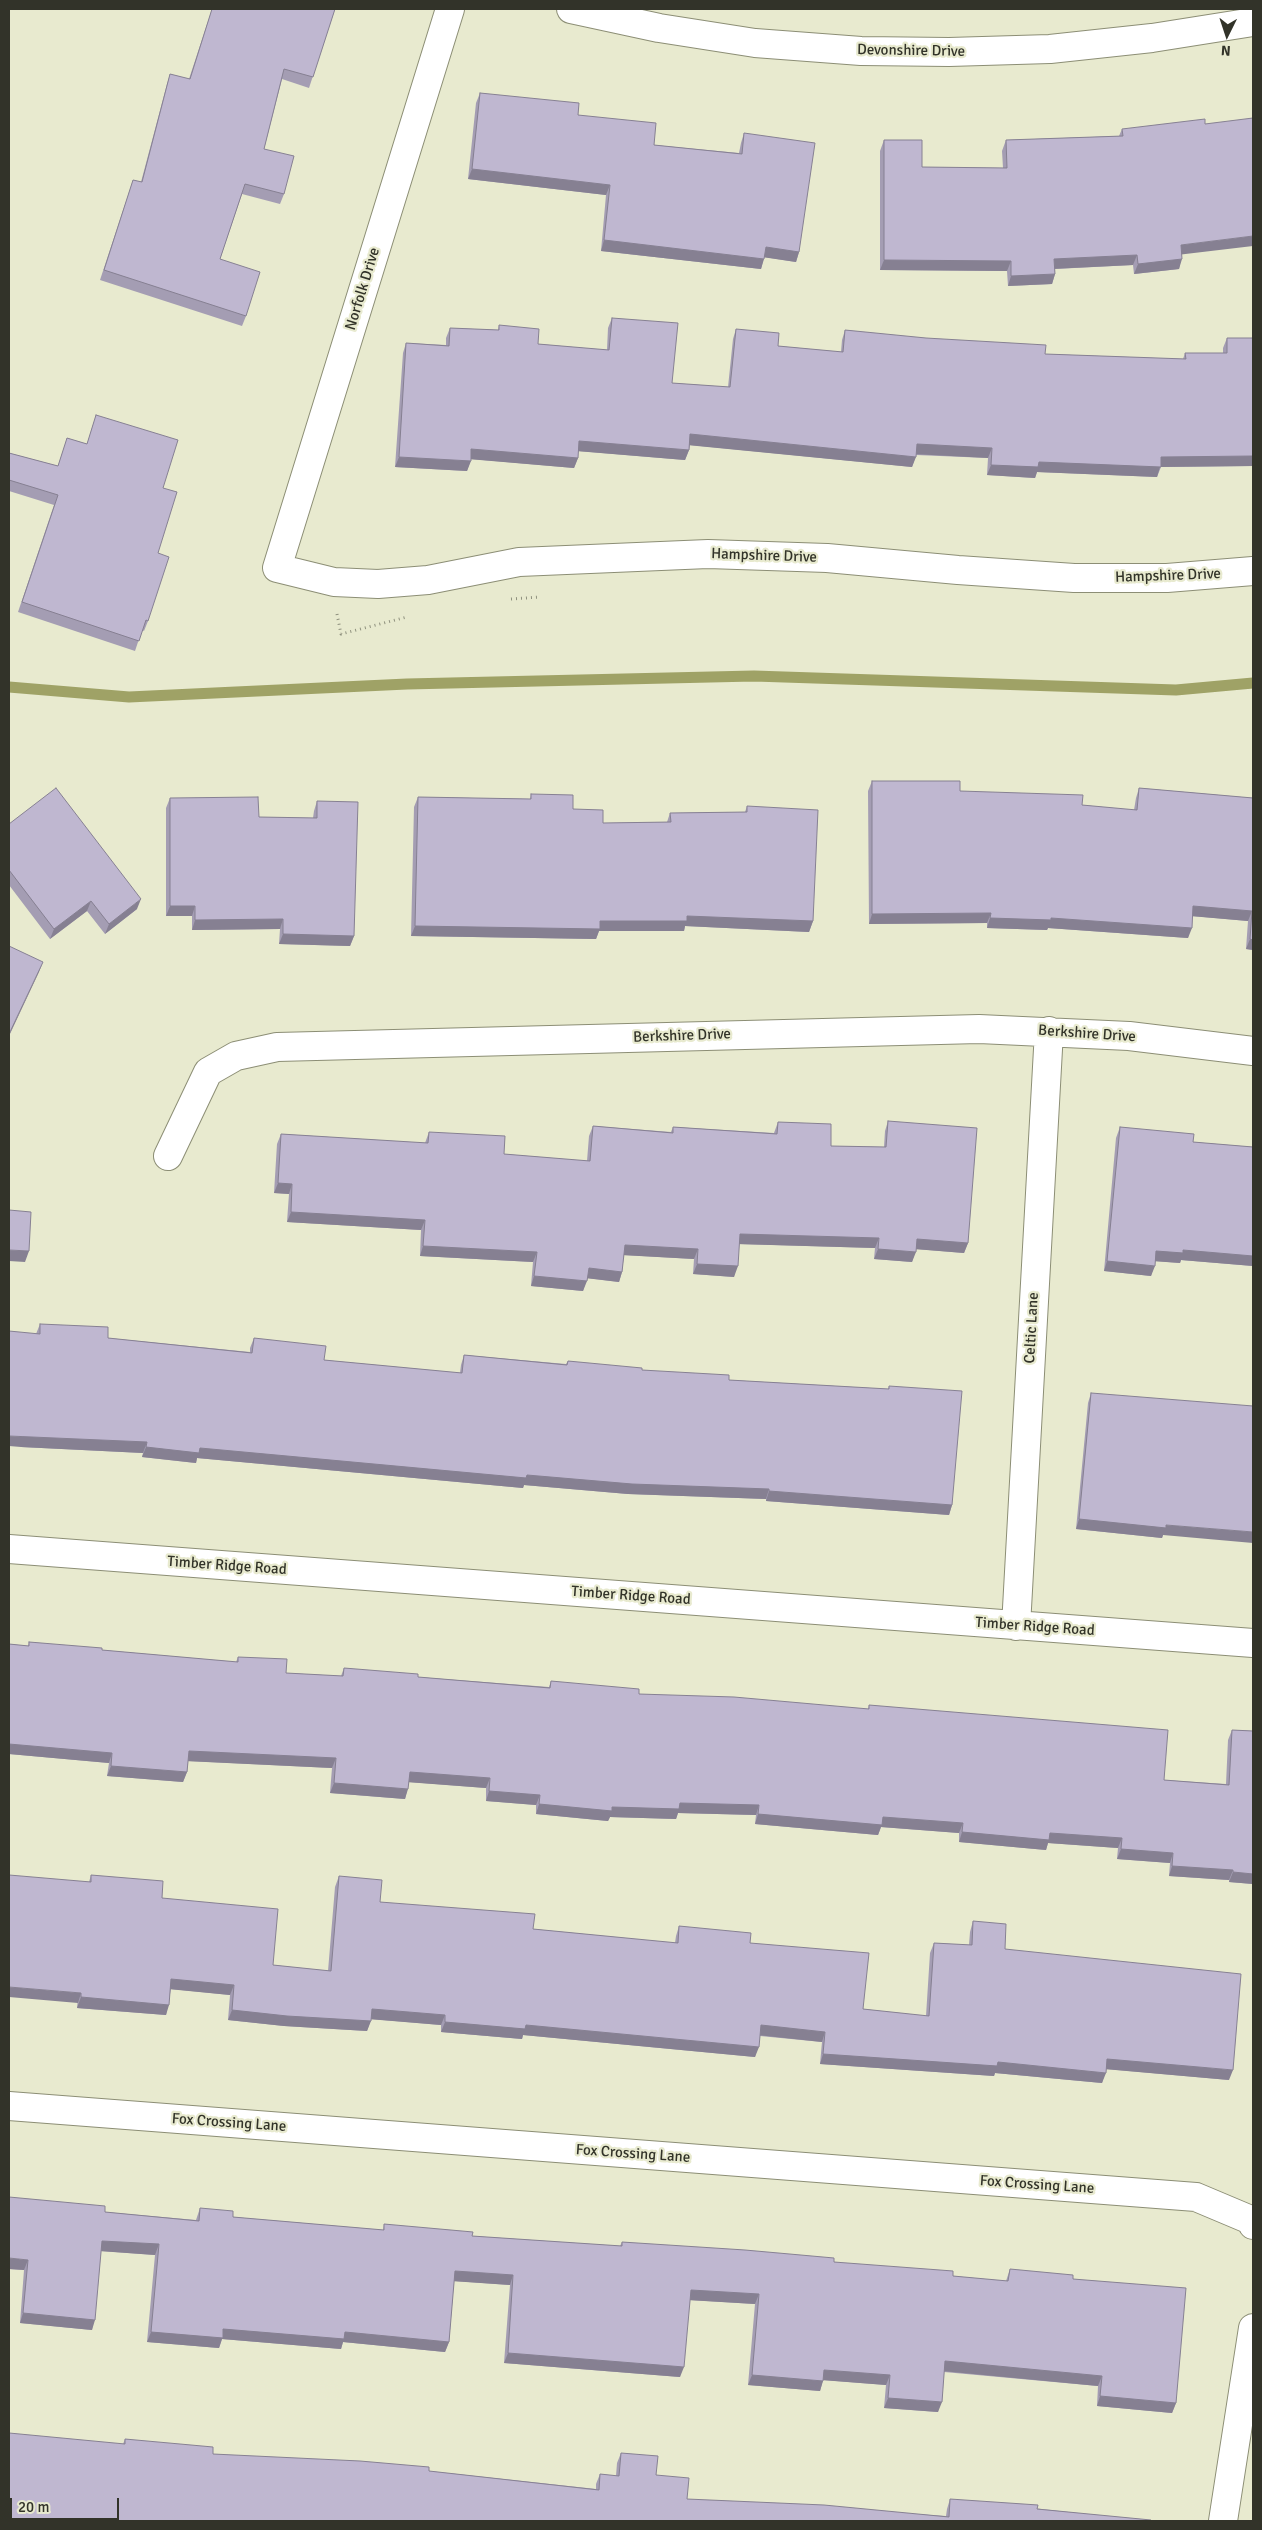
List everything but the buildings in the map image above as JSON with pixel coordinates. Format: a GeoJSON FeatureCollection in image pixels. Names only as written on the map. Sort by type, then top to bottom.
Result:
{"type":"FeatureCollection","features":[{"type":"Feature","properties":{"kind":"street","name":"Norfolk Drive"},"geometry":{"type":"LineString","coordinates":[[277,568],[450,9]]}},
{"type":"Feature","properties":{"kind":"street","name":"Devonshire Drive"},"geometry":{"type":"LineString","coordinates":[[571,9],[658,28],[755,43],[861,51],[949,52],[1050,49],[1152,38],[1253,22]]}},
{"type":"Feature","properties":{"kind":"street","name":"Hampshire Drive"},"geometry":{"type":"LineString","coordinates":[[277,568],[331,581],[378,584],[428,580],[519,562],[708,554],[827,558],[1074,578],[1167,578],[1253,571]]}},
{"type":"Feature","properties":{"kind":"street","name":"Berkshire Drive"},"geometry":{"type":"LineString","coordinates":[[168,1156],[208,1072],[236,1056],[277,1047],[909,1030],[1049,1031],[1129,1036],[1253,1051]]}},
{"type":"Feature","properties":{"kind":"street","name":"Celtic Lane"},"geometry":{"type":"LineString","coordinates":[[1016,1626],[1049,1031]]}},
{"type":"Feature","properties":{"kind":"street","name":"Timber Ridge Road"},"geometry":{"type":"LineString","coordinates":[[9,1549],[1253,1643]]}},
{"type":"Feature","properties":{"kind":"street","name":"Fox Crossing Lane"},"geometry":{"type":"LineString","coordinates":[[9,2106],[1196,2197],[1253,2221]]}},
{"type":"Feature","properties":{"kind":"street"},"geometry":{"type":"LineString","coordinates":[[1222,2521],[1253,2328]]}},
{"type":"Feature","properties":{"kind":"path"},"geometry":{"type":"LineString","coordinates":[[331,581],[341,634],[410,616]]}},
{"type":"Feature","properties":{"kind":"path"},"geometry":{"type":"LineString","coordinates":[[501,600],[549,596]]}},
{"type":"Feature","properties":{"kind":"waterway"},"geometry":{"type":"LineString","coordinates":[[9,687],[129,697],[407,684],[754,676],[1176,690],[1253,683]]}}]}
